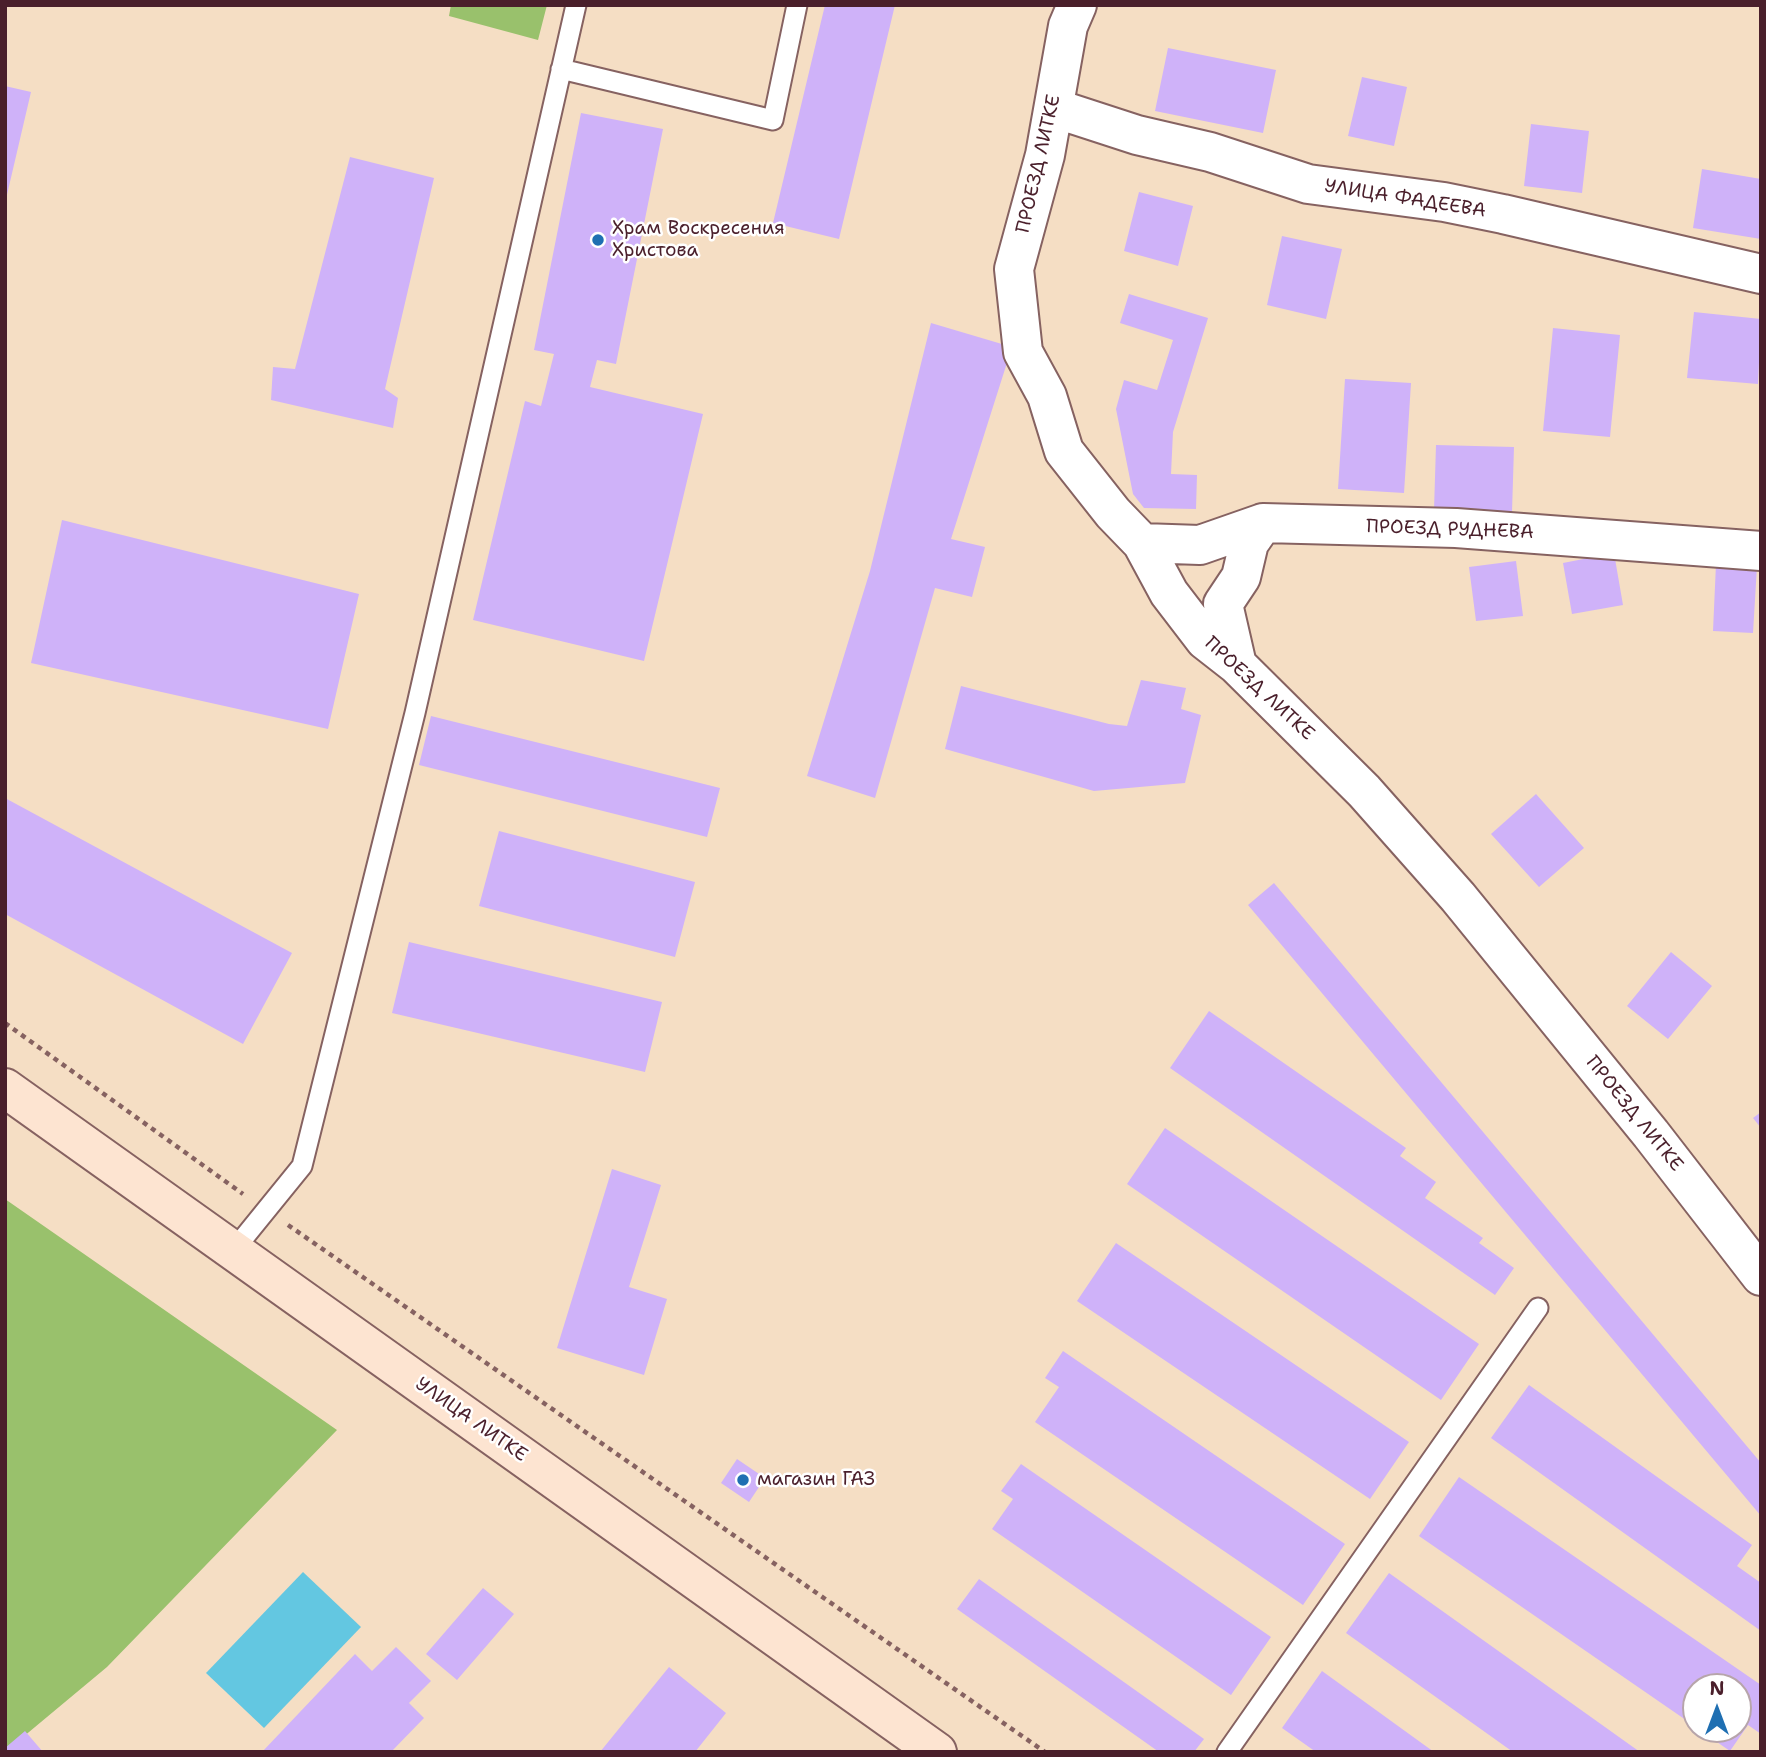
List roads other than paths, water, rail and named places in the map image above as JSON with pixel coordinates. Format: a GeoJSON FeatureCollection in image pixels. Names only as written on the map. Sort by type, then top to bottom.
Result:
{"type":"FeatureCollection","features":[{"type":"Feature","properties":{"kind":"main road","name":"УЛИЦА ЛИТКЕ"},"geometry":{"type":"LineString","coordinates":[[5,1088],[937,1752]]}},
{"type":"Feature","properties":{"kind":"street","name":"ПРОЕЗД ЛИТКЕ"},"geometry":{"type":"LineString","coordinates":[[1077,5],[1068,26],[1045,155],[1014,270],[1023,352],[1047,396],[1064,451],[1113,513],[1142,543],[1169,593],[1205,640],[1237,665],[1364,791],[1458,897],[1651,1134],[1761,1276]]}},
{"type":"Feature","properties":{"kind":"street","name":"УЛИЦА ФАДЕЕВА"},"geometry":{"type":"LineString","coordinates":[[1054,108],[1137,135],[1210,152],[1308,184],[1444,202],[1761,274]]}},
{"type":"Feature","properties":{"kind":"street","name":"ПРОЕЗД РУДНЕВА"},"geometry":{"type":"LineString","coordinates":[[1142,543],[1200,545],[1263,523],[1456,528],[1761,551]]}},
{"type":"Feature","properties":{"kind":"street"},"geometry":{"type":"LineString","coordinates":[[1237,665],[1223,604],[1241,577],[1249,543],[1263,523]]}},
{"type":"Feature","properties":{"kind":"lane"},"geometry":{"type":"LineString","coordinates":[[233,1251],[302,1166],[415,713],[576,5]]}},
{"type":"Feature","properties":{"kind":"lane"},"geometry":{"type":"LineString","coordinates":[[561,69],[774,120],[797,5]]}},
{"type":"Feature","properties":{"kind":"lane"},"geometry":{"type":"LineString","coordinates":[[1227,1752],[1538,1308]]}},
{"type":"Feature","properties":{"kind":"water"},"geometry":{"type":"Polygon","coordinates":[[[303,1572],[361,1627],[264,1728],[206,1673],[303,1572]]]}},
{"type":"Feature","properties":{"kind":"place","name":"Храм Воскресения Христова"},"geometry":{"type":"Point","coordinates":[598,240]}},
{"type":"Feature","properties":{"kind":"place","name":"магазин ГАЗ"},"geometry":{"type":"Point","coordinates":[743,1480]}}]}
